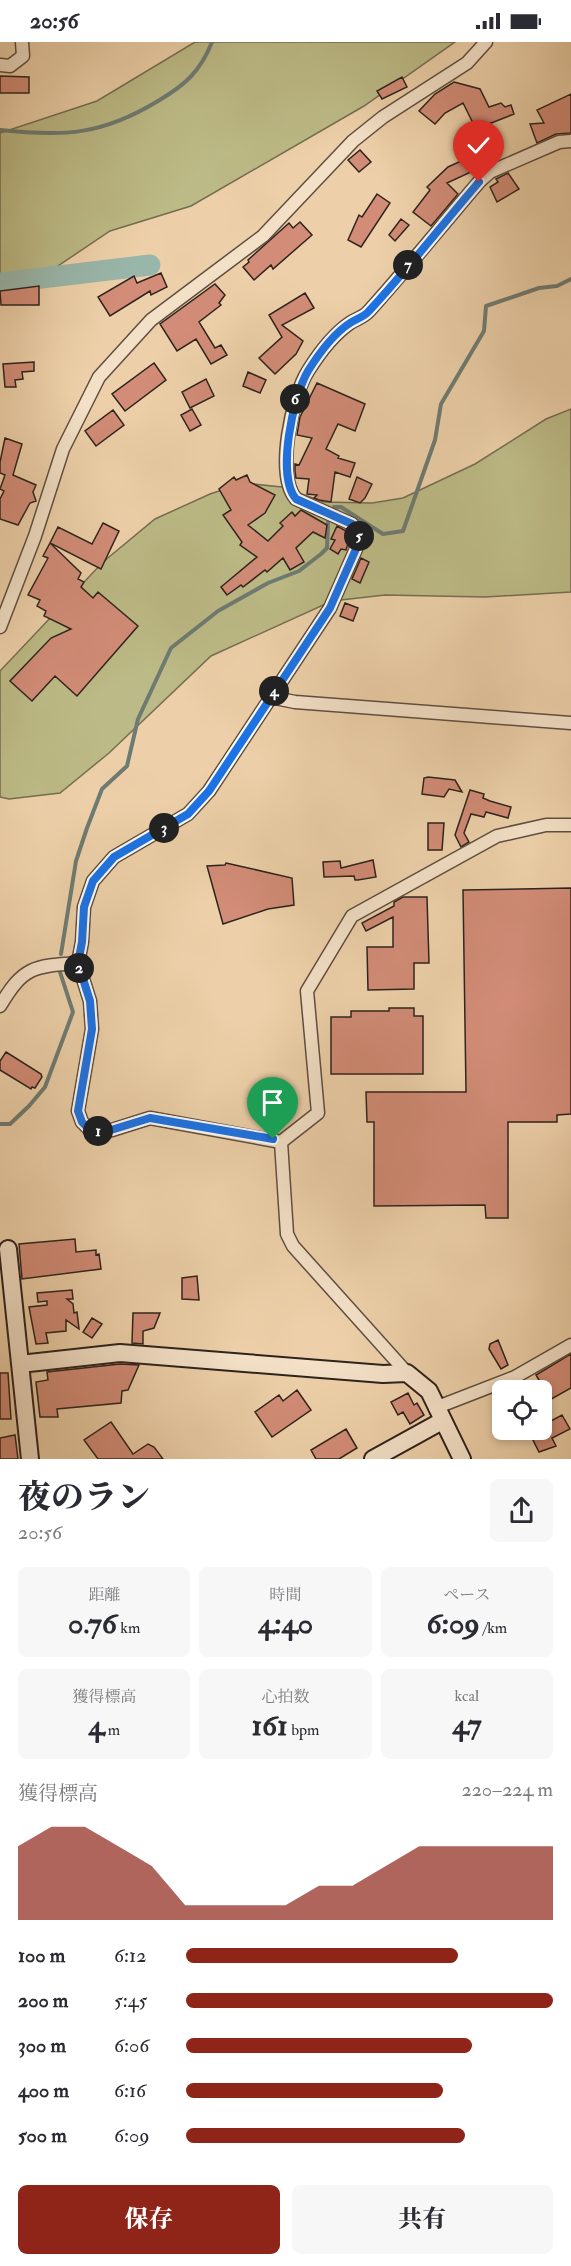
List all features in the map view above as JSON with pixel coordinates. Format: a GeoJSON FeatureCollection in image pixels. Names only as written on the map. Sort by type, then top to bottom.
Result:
{"type":"FeatureCollection","features":[{"type":"Feature","properties":{"kind":"street"},"geometry":{"type":"LineString","coordinates":[[0,65],[10,66],[23,56],[22,42]]}},
{"type":"Feature","properties":{"kind":"street"},"geometry":{"type":"LineString","coordinates":[[0,627],[35,536],[63,449],[99,377],[151,320],[262,236],[353,141],[383,117],[467,63],[486,42]]}},
{"type":"Feature","properties":{"kind":"street"},"geometry":{"type":"LineString","coordinates":[[571,141],[559,142],[490,172],[367,314],[338,333],[308,371],[296,396],[288,431],[288,475],[292,495],[296,499],[352,524],[359,535],[356,549],[330,608],[209,791],[188,814],[114,857],[93,881],[84,907],[78,963],[90,1001],[92,1029],[78,1111],[82,1122],[92,1132],[111,1130],[150,1118],[281,1142],[318,1113],[307,991],[352,916],[497,836],[546,825],[571,825]]}},
{"type":"Feature","properties":{"kind":"street"},"geometry":{"type":"LineString","coordinates":[[270,697],[295,702],[571,723]]}},
{"type":"Feature","properties":{"kind":"street"},"geometry":{"type":"LineString","coordinates":[[0,1006],[14,982],[25,974],[36,968],[78,963]]}},
{"type":"Feature","properties":{"kind":"street"},"geometry":{"type":"LineString","coordinates":[[281,1142],[287,1234],[293,1245],[407,1373],[429,1391],[462,1459]]}},
{"type":"Feature","properties":{"kind":"street"},"geometry":{"type":"LineString","coordinates":[[8,1249],[30,1459]]}},
{"type":"Feature","properties":{"kind":"street"},"geometry":{"type":"LineString","coordinates":[[373,1459],[439,1415],[515,1377],[571,1345]]}},
{"type":"Feature","properties":{"kind":"street"},"geometry":{"type":"LineString","coordinates":[[20,1364],[120,1353],[383,1374],[407,1373]]}},
{"type":"Feature","properties":{"kind":"shaded area"},"geometry":{"type":"Polygon","coordinates":[[[195,42],[455,42],[364,106],[191,206],[110,231],[34,282],[0,289],[0,133],[97,101],[195,42]]]}},
{"type":"Feature","properties":{"kind":"shaded area"},"geometry":{"type":"Polygon","coordinates":[[[571,409],[571,592],[485,597],[385,595],[332,601],[211,656],[109,753],[60,793],[9,799],[0,797],[0,671],[103,562],[155,519],[210,494],[243,483],[282,487],[324,502],[372,503],[403,498],[475,464],[546,419],[571,409]]]}},
{"type":"Feature","properties":{"kind":"building"},"geometry":{"type":"Polygon","coordinates":[[[0,76],[29,77],[29,93],[0,93],[0,76]]]}},
{"type":"Feature","properties":{"kind":"building"},"geometry":{"type":"Polygon","coordinates":[[[402,77],[407,87],[382,99],[377,91],[402,77]]]}},
{"type":"Feature","properties":{"kind":"building"},"geometry":{"type":"Polygon","coordinates":[[[454,82],[480,89],[489,107],[501,103],[505,107],[511,105],[514,114],[476,129],[463,103],[445,113],[435,124],[419,111],[435,94],[454,82]]]}},
{"type":"Feature","properties":{"kind":"building"},"geometry":{"type":"Polygon","coordinates":[[[571,94],[571,133],[556,134],[537,143],[530,124],[544,123],[537,110],[571,94]]]}},
{"type":"Feature","properties":{"kind":"building"},"geometry":{"type":"Polygon","coordinates":[[[475,146],[486,165],[447,183],[458,194],[431,226],[413,212],[430,190],[427,187],[448,167],[470,157],[466,151],[475,146]]]}},
{"type":"Feature","properties":{"kind":"building"},"geometry":{"type":"Polygon","coordinates":[[[360,150],[371,162],[359,172],[348,160],[360,150]]]}},
{"type":"Feature","properties":{"kind":"building"},"geometry":{"type":"Polygon","coordinates":[[[508,173],[519,189],[497,202],[490,187],[498,182],[496,179],[508,173]]]}},
{"type":"Feature","properties":{"kind":"building"},"geometry":{"type":"Polygon","coordinates":[[[377,194],[390,203],[361,247],[348,240],[359,215],[362,217],[377,194]]]}},
{"type":"Feature","properties":{"kind":"building"},"geometry":{"type":"Polygon","coordinates":[[[401,219],[409,225],[395,241],[389,235],[401,219]]]}},
{"type":"Feature","properties":{"kind":"building"},"geometry":{"type":"Polygon","coordinates":[[[300,222],[312,235],[273,269],[271,265],[254,280],[243,267],[249,262],[248,260],[289,223],[293,228],[300,222]]]}},
{"type":"Feature","properties":{"kind":"building"},"geometry":{"type":"Polygon","coordinates":[[[161,273],[167,287],[151,295],[150,291],[110,316],[98,297],[134,276],[137,283],[161,273]]]}},
{"type":"Feature","properties":{"kind":"building"},"geometry":{"type":"Polygon","coordinates":[[[215,284],[225,295],[219,303],[221,305],[199,322],[215,348],[221,345],[227,355],[211,364],[196,339],[177,351],[160,324],[215,284]]]}},
{"type":"Feature","properties":{"kind":"building"},"geometry":{"type":"Polygon","coordinates":[[[39,286],[39,305],[1,305],[0,291],[39,286]]]}},
{"type":"Feature","properties":{"kind":"building"},"geometry":{"type":"Polygon","coordinates":[[[305,293],[314,308],[282,325],[303,341],[296,354],[275,374],[259,358],[282,337],[269,315],[305,293]]]}},
{"type":"Feature","properties":{"kind":"building"},"geometry":{"type":"Polygon","coordinates":[[[34,362],[34,371],[22,372],[23,379],[15,380],[16,387],[5,387],[3,364],[34,362]]]}},
{"type":"Feature","properties":{"kind":"building"},"geometry":{"type":"Polygon","coordinates":[[[154,363],[166,380],[125,411],[112,394],[154,363]]]}},
{"type":"Feature","properties":{"kind":"building"},"geometry":{"type":"Polygon","coordinates":[[[248,372],[266,380],[260,393],[243,386],[248,372]]]}},
{"type":"Feature","properties":{"kind":"building"},"geometry":{"type":"Polygon","coordinates":[[[206,379],[214,396],[190,408],[182,392],[206,379]]]}},
{"type":"Feature","properties":{"kind":"building"},"geometry":{"type":"Polygon","coordinates":[[[317,383],[365,404],[355,431],[338,424],[326,449],[339,456],[338,458],[355,463],[350,477],[335,472],[331,502],[314,498],[317,495],[307,494],[309,479],[296,478],[295,471],[295,464],[299,465],[312,438],[297,435],[300,417],[317,383]]]}},
{"type":"Feature","properties":{"kind":"building"},"geometry":{"type":"Polygon","coordinates":[[[192,409],[201,425],[190,431],[181,415],[192,409]]]}},
{"type":"Feature","properties":{"kind":"building"},"geometry":{"type":"Polygon","coordinates":[[[113,410],[124,425],[96,446],[85,431],[113,410]]]}},
{"type":"Feature","properties":{"kind":"building"},"geometry":{"type":"Polygon","coordinates":[[[5,438],[22,444],[13,475],[36,485],[33,492],[36,501],[30,503],[18,525],[0,519],[0,499],[4,491],[0,489],[5,475],[0,473],[0,462],[5,438]]]}},
{"type":"Feature","properties":{"kind":"building"},"geometry":{"type":"Polygon","coordinates":[[[247,475],[250,482],[275,495],[265,513],[248,525],[268,541],[283,526],[280,523],[292,512],[295,516],[301,510],[327,525],[325,538],[313,532],[296,548],[304,562],[290,570],[283,558],[267,572],[265,570],[243,587],[241,585],[227,595],[221,587],[257,557],[240,545],[242,542],[223,515],[231,510],[219,489],[234,477],[236,480],[247,475]]]}},
{"type":"Feature","properties":{"kind":"building"},"geometry":{"type":"Polygon","coordinates":[[[357,477],[372,484],[360,503],[349,499],[357,477]]]}},
{"type":"Feature","properties":{"kind":"building"},"geometry":{"type":"Polygon","coordinates":[[[103,523],[119,531],[101,569],[50,543],[58,527],[92,544],[103,523]]]}},
{"type":"Feature","properties":{"kind":"building"},"geometry":{"type":"Polygon","coordinates":[[[337,526],[346,531],[350,537],[346,550],[341,549],[338,554],[330,549],[335,540],[331,539],[337,526]]]}},
{"type":"Feature","properties":{"kind":"building"},"geometry":{"type":"Polygon","coordinates":[[[50,543],[81,573],[78,579],[84,582],[81,587],[93,598],[98,592],[138,626],[77,696],[55,676],[32,701],[10,681],[51,638],[71,629],[44,616],[46,611],[37,606],[40,600],[28,595],[48,558],[43,556],[50,543]]]}},
{"type":"Feature","properties":{"kind":"building"},"geometry":{"type":"Polygon","coordinates":[[[361,558],[369,562],[360,583],[352,579],[361,558]]]}},
{"type":"Feature","properties":{"kind":"building"},"geometry":{"type":"Polygon","coordinates":[[[345,603],[358,608],[353,621],[340,616],[345,603]]]}},
{"type":"Feature","properties":{"kind":"building"},"geometry":{"type":"Polygon","coordinates":[[[424,778],[455,780],[462,792],[449,789],[444,797],[422,794],[424,778]]]}},
{"type":"Feature","properties":{"kind":"building"},"geometry":{"type":"Polygon","coordinates":[[[470,790],[484,794],[483,798],[490,801],[511,807],[508,818],[486,812],[484,817],[471,814],[464,833],[469,842],[461,847],[455,835],[470,790]]]}},
{"type":"Feature","properties":{"kind":"building"},"geometry":{"type":"Polygon","coordinates":[[[428,823],[444,823],[442,850],[428,850],[428,823]]]}},
{"type":"Feature","properties":{"kind":"building"},"geometry":{"type":"Polygon","coordinates":[[[373,860],[376,877],[355,880],[354,876],[324,877],[323,862],[340,861],[341,868],[373,860]]]}},
{"type":"Feature","properties":{"kind":"building"},"geometry":{"type":"Polygon","coordinates":[[[226,863],[292,878],[294,905],[268,909],[223,924],[207,866],[225,865],[226,863]]]}},
{"type":"Feature","properties":{"kind":"building"},"geometry":{"type":"Polygon","coordinates":[[[571,888],[571,1114],[557,1115],[557,1122],[508,1122],[508,1218],[486,1218],[485,1205],[374,1206],[374,1122],[367,1122],[366,1092],[466,1092],[463,890],[571,888]]]}},
{"type":"Feature","properties":{"kind":"building"},"geometry":{"type":"Polygon","coordinates":[[[403,897],[427,897],[429,963],[414,963],[414,989],[368,990],[367,947],[393,947],[393,917],[366,931],[362,923],[394,906],[394,902],[403,897]]]}},
{"type":"Feature","properties":{"kind":"building"},"geometry":{"type":"Polygon","coordinates":[[[389,1008],[414,1008],[414,1016],[423,1016],[423,1074],[331,1074],[331,1017],[351,1017],[351,1011],[389,1011],[389,1008]]]}},
{"type":"Feature","properties":{"kind":"building"},"geometry":{"type":"Polygon","coordinates":[[[6,1052],[41,1074],[42,1077],[35,1088],[31,1089],[0,1070],[0,1061],[6,1052]]]}},
{"type":"Feature","properties":{"kind":"building"},"geometry":{"type":"Polygon","coordinates":[[[75,1239],[76,1252],[96,1250],[96,1255],[99,1254],[101,1269],[22,1279],[19,1244],[75,1239]]]}},
{"type":"Feature","properties":{"kind":"building"},"geometry":{"type":"Polygon","coordinates":[[[197,1276],[199,1300],[182,1299],[182,1278],[197,1276]]]}},
{"type":"Feature","properties":{"kind":"building"},"geometry":{"type":"Polygon","coordinates":[[[72,1290],[73,1299],[67,1299],[73,1304],[74,1313],[77,1312],[79,1329],[66,1320],[66,1331],[46,1333],[48,1343],[36,1344],[29,1307],[47,1305],[47,1301],[38,1302],[37,1293],[72,1290]]]}},
{"type":"Feature","properties":{"kind":"building"},"geometry":{"type":"Polygon","coordinates":[[[133,1313],[160,1313],[154,1328],[143,1331],[143,1344],[132,1343],[133,1313]]]}},
{"type":"Feature","properties":{"kind":"building"},"geometry":{"type":"Polygon","coordinates":[[[92,1318],[102,1324],[92,1338],[83,1332],[92,1318]]]}},
{"type":"Feature","properties":{"kind":"building"},"geometry":{"type":"Polygon","coordinates":[[[498,1340],[508,1365],[501,1369],[489,1349],[490,1344],[498,1340]]]}},
{"type":"Feature","properties":{"kind":"building"},"geometry":{"type":"Polygon","coordinates":[[[571,1354],[571,1388],[552,1399],[552,1380],[539,1380],[536,1375],[571,1354]]]}},
{"type":"Feature","properties":{"kind":"building"},"geometry":{"type":"Polygon","coordinates":[[[120,1364],[139,1365],[128,1390],[122,1391],[121,1403],[57,1409],[58,1417],[40,1417],[36,1382],[48,1380],[47,1372],[120,1364]]]}},
{"type":"Feature","properties":{"kind":"building"},"geometry":{"type":"Polygon","coordinates":[[[0,1373],[8,1373],[11,1419],[0,1419],[0,1373]]]}},
{"type":"Feature","properties":{"kind":"building"},"geometry":{"type":"Polygon","coordinates":[[[297,1390],[311,1410],[272,1437],[255,1412],[279,1395],[283,1401],[297,1390]]]}},
{"type":"Feature","properties":{"kind":"building"},"geometry":{"type":"Polygon","coordinates":[[[408,1393],[414,1405],[417,1403],[424,1415],[410,1424],[403,1412],[398,1415],[391,1402],[408,1393]]]}},
{"type":"Feature","properties":{"kind":"building"},"geometry":{"type":"Polygon","coordinates":[[[562,1415],[570,1429],[552,1438],[552,1420],[562,1415]]]}},
{"type":"Feature","properties":{"kind":"building"},"geometry":{"type":"Polygon","coordinates":[[[111,1422],[133,1454],[148,1444],[154,1447],[163,1459],[98,1459],[84,1440],[111,1422]]]}},
{"type":"Feature","properties":{"kind":"building"},"geometry":{"type":"Polygon","coordinates":[[[346,1429],[357,1448],[339,1459],[316,1459],[311,1450],[346,1429]]]}},
{"type":"Feature","properties":{"kind":"building"},"geometry":{"type":"Polygon","coordinates":[[[15,1435],[18,1459],[0,1459],[0,1438],[15,1435]]]}},
{"type":"Feature","properties":{"kind":"building"},"geometry":{"type":"Polygon","coordinates":[[[552,1438],[556,1446],[539,1452],[533,1440],[552,1440],[552,1438]]]}},
{"type":"Feature","properties":{"kind":"waterway"},"geometry":{"type":"LineString","coordinates":[[0,130],[63,133],[82,131],[119,121],[158,101],[184,83],[197,70],[212,42]]}},
{"type":"Feature","properties":{"kind":"waterway"},"geometry":{"type":"LineString","coordinates":[[0,283],[150,265]]}},
{"type":"Feature","properties":{"kind":"waterway"},"geometry":{"type":"LineString","coordinates":[[334,507],[341,507],[383,534],[403,531],[435,440],[441,404],[484,331],[486,306],[539,288],[557,286],[571,279]]}},
{"type":"Feature","properties":{"kind":"waterway"},"geometry":{"type":"LineString","coordinates":[[61,954],[76,861],[87,828],[102,789],[127,766],[138,719],[171,648],[218,611],[268,583],[299,571],[321,554],[327,548],[328,522]]}},
{"type":"Feature","properties":{"kind":"waterway"},"geometry":{"type":"LineString","coordinates":[[0,1124],[10,1124],[45,1087],[73,1012],[59,969]]}},
{"type":"Feature","properties":{"kind":"route"},"geometry":{"type":"LineString","coordinates":[[273,1139],[150,1118],[111,1130],[92,1132],[82,1122],[78,1111],[92,1029],[90,1001],[78,963],[84,907],[93,881],[114,857],[188,814],[209,791],[330,608],[356,549],[359,535],[352,524],[296,499],[292,495],[288,475],[288,431],[296,396],[308,371],[338,333],[351,322],[367,314],[479,182]]}}]}
